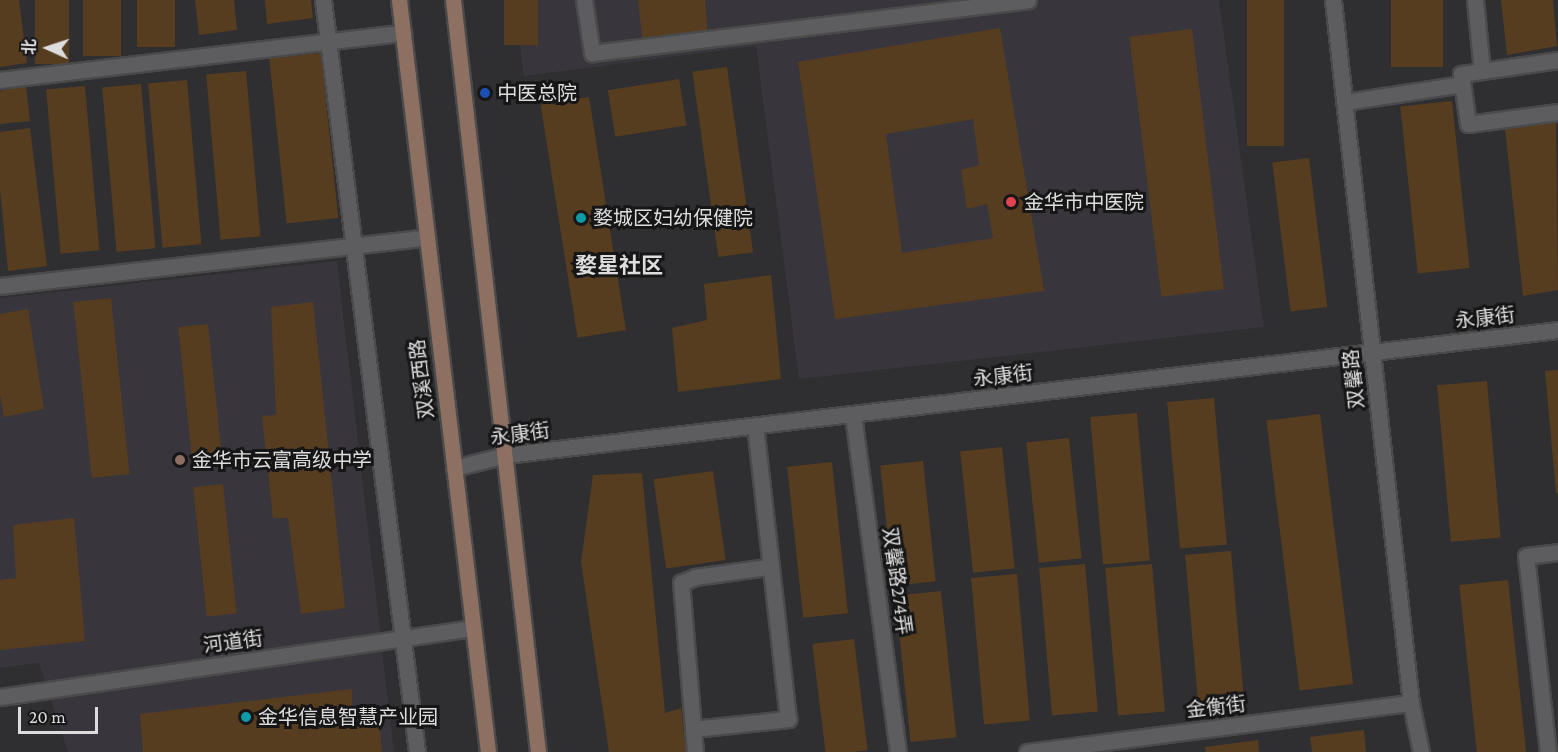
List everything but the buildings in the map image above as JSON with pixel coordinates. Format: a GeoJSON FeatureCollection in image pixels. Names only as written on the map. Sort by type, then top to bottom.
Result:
{"type":"FeatureCollection","features":[{"type":"Feature","properties":{"kind":"main road","name":"双溪西路"},"geometry":{"type":"LineString","coordinates":[[399,0],[488,752]]}},
{"type":"Feature","properties":{"kind":"main road"},"geometry":{"type":"LineString","coordinates":[[453,0],[538,752]]}},
{"type":"Feature","properties":{"kind":"street"},"geometry":{"type":"LineString","coordinates":[[323,0],[417,752]]}},
{"type":"Feature","properties":{"kind":"street"},"geometry":{"type":"LineString","coordinates":[[584,0],[592,52],[1028,0]]}},
{"type":"Feature","properties":{"kind":"street","name":"双馨路"},"geometry":{"type":"LineString","coordinates":[[1333,0],[1412,703],[1421,752]]}},
{"type":"Feature","properties":{"kind":"street"},"geometry":{"type":"LineString","coordinates":[[1474,0],[1482,71]]}},
{"type":"Feature","properties":{"kind":"street"},"geometry":{"type":"LineString","coordinates":[[0,80],[403,33]]}},
{"type":"Feature","properties":{"kind":"street"},"geometry":{"type":"LineString","coordinates":[[1558,60],[1461,74],[1468,124],[1558,112]]}},
{"type":"Feature","properties":{"kind":"street"},"geometry":{"type":"LineString","coordinates":[[1345,102],[1462,84]]}},
{"type":"Feature","properties":{"kind":"street"},"geometry":{"type":"LineString","coordinates":[[0,286],[427,237]]}},
{"type":"Feature","properties":{"kind":"street","name":"永康街"},"geometry":{"type":"LineString","coordinates":[[454,468],[506,455],[853,416],[1558,330]]}},
{"type":"Feature","properties":{"kind":"street","name":"双馨路274弄"},"geometry":{"type":"LineString","coordinates":[[853,416],[898,752]]}},
{"type":"Feature","properties":{"kind":"street"},"geometry":{"type":"LineString","coordinates":[[693,729],[788,719],[768,567],[754,427]]}},
{"type":"Feature","properties":{"kind":"street"},"geometry":{"type":"LineString","coordinates":[[1548,752],[1526,556],[1558,552]]}},
{"type":"Feature","properties":{"kind":"street"},"geometry":{"type":"LineString","coordinates":[[695,752],[681,583],[695,577],[768,567]]}},
{"type":"Feature","properties":{"kind":"street","name":"河道街"},"geometry":{"type":"LineString","coordinates":[[0,697],[473,627]]}},
{"type":"Feature","properties":{"kind":"street","name":"金衡街"},"geometry":{"type":"LineString","coordinates":[[1026,752],[1412,703]]}},
{"type":"Feature","properties":{"kind":"shaded area","name":"金华市中医院"},"geometry":{"type":"Polygon","coordinates":[[[514,0],[1219,0],[1264,327],[799,379],[756,46],[524,76],[514,0]]]}},
{"type":"Feature","properties":{"kind":"shaded area","name":"金华市云富高级中学"},"geometry":{"type":"Polygon","coordinates":[[[337,261],[394,752],[68,752],[39,663],[0,668],[0,298],[337,261]]]}},
{"type":"Feature","properties":{"kind":"place","name":"中医总院"},"geometry":{"type":"Point","coordinates":[485,93]}},
{"type":"Feature","properties":{"kind":"place","name":"金华市中医院"},"geometry":{"type":"Point","coordinates":[1011,202]}},
{"type":"Feature","properties":{"kind":"place","name":"婺城区妇幼保健院"},"geometry":{"type":"Point","coordinates":[581,218]}},
{"type":"Feature","properties":{"kind":"place","name":"金华市云富高级中学"},"geometry":{"type":"Point","coordinates":[180,460]}},
{"type":"Feature","properties":{"kind":"place","name":"金华信息智慧产业园"},"geometry":{"type":"Point","coordinates":[246,717]}},
{"type":"Feature","properties":{"kind":"district","name":"婺星社区"},"geometry":{"type":"Point","coordinates":[619,266]}}]}
